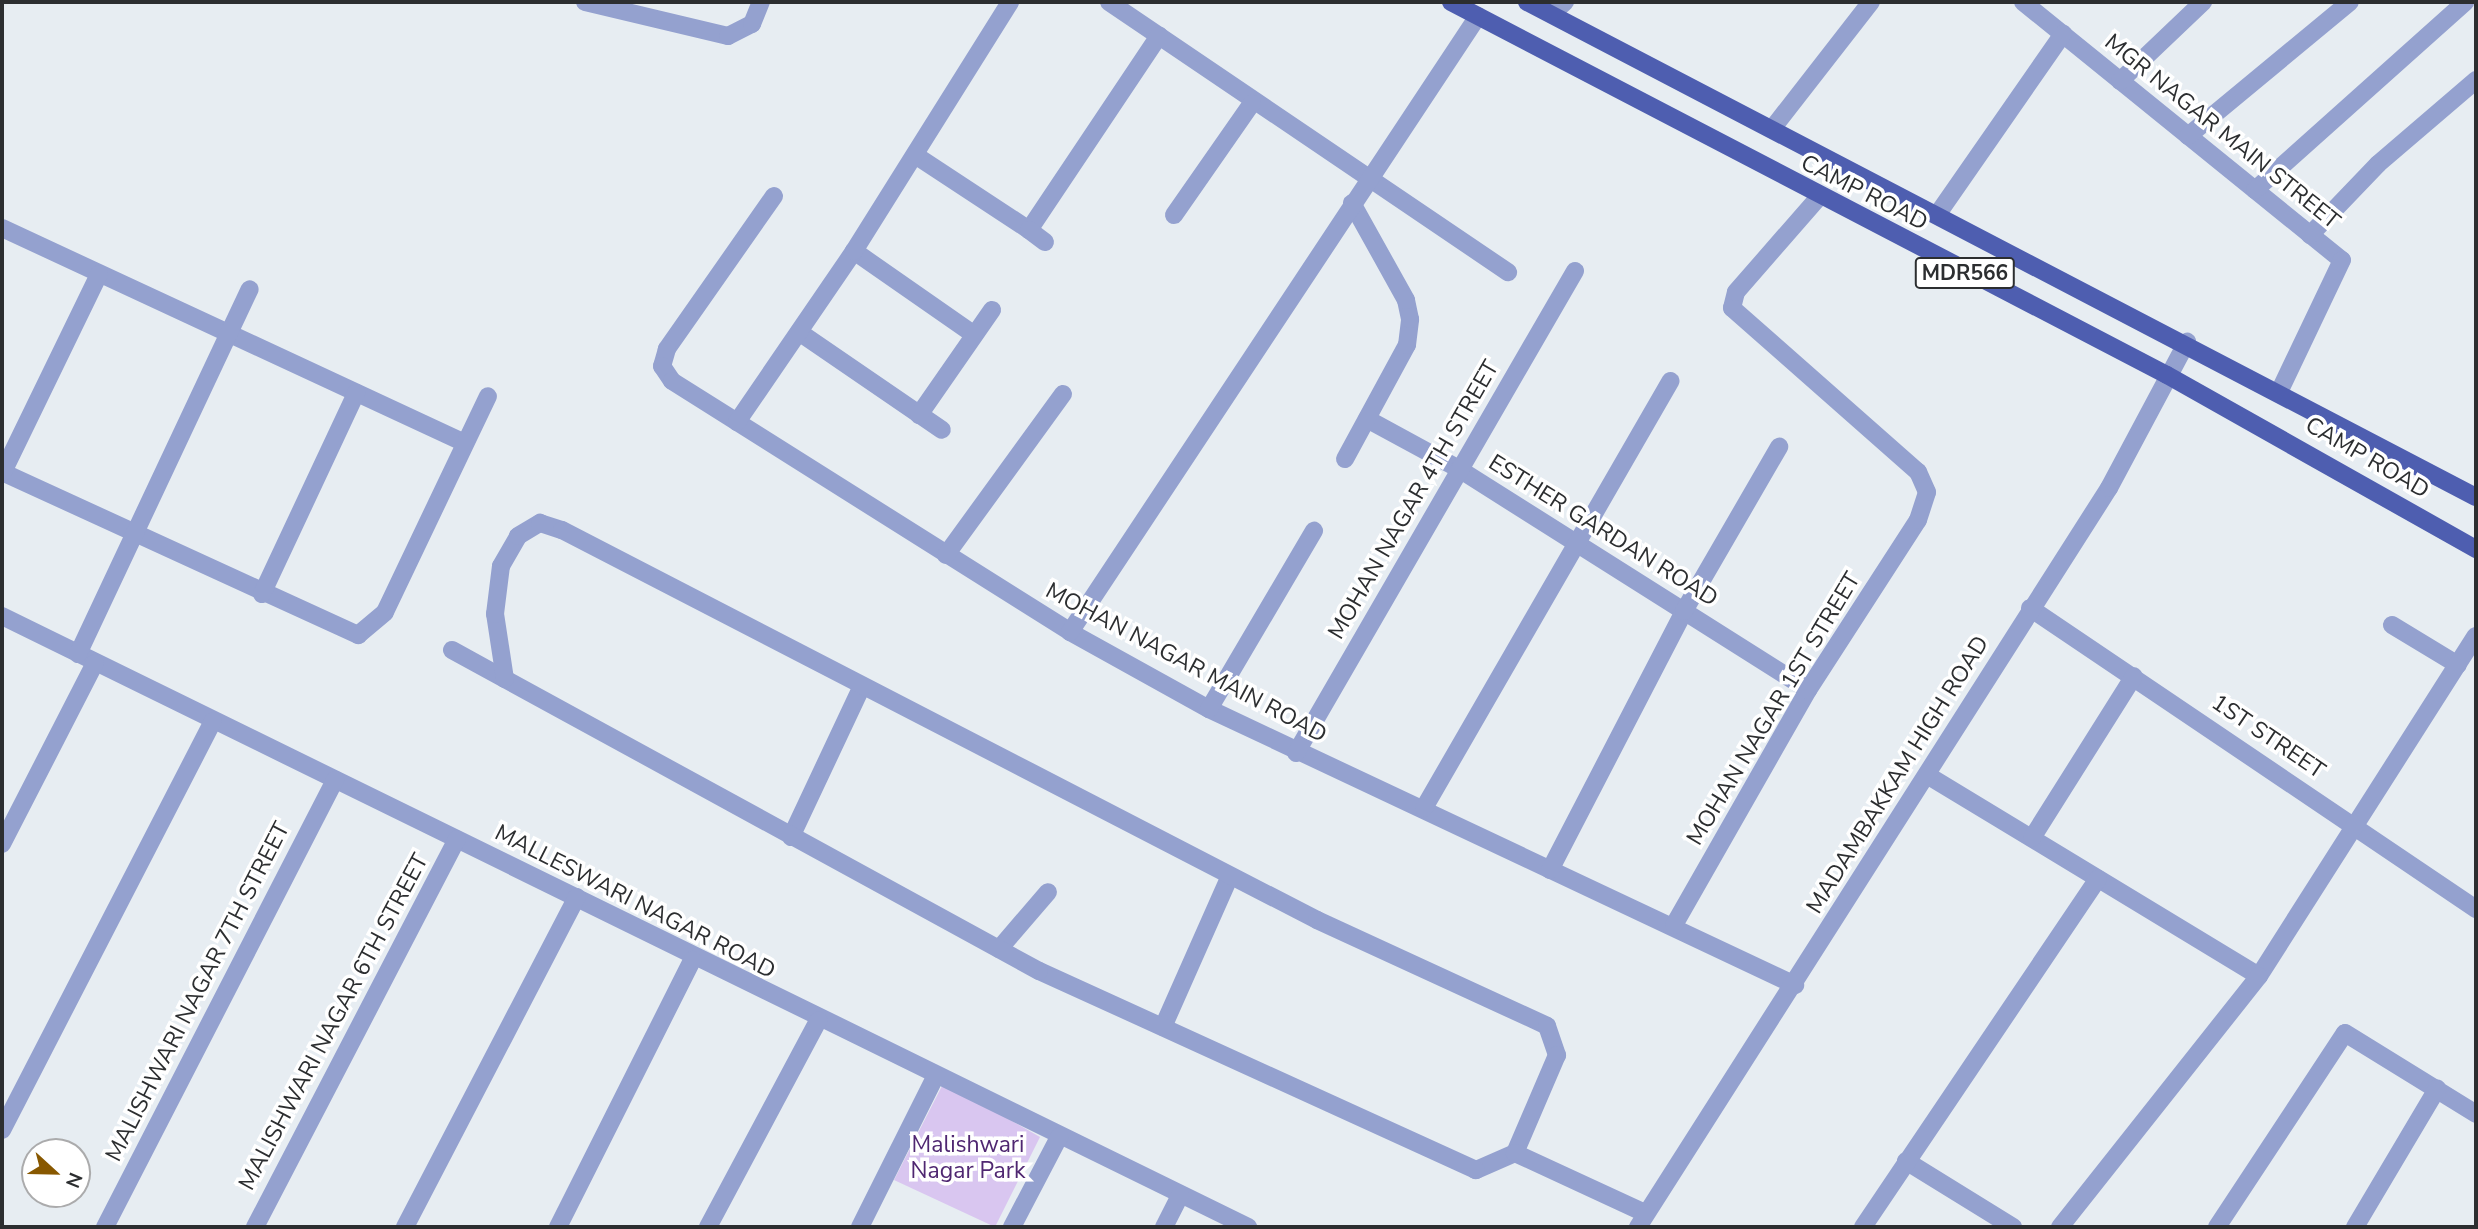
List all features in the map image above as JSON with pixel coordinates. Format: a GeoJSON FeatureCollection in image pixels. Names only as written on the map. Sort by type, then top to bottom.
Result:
{"type":"FeatureCollection","features":[{"type":"Feature","properties":{"kind":"main road","name":"CAMP ROAD"},"geometry":{"type":"LineString","coordinates":[[1451,2],[1819,197],[2167,375],[2476,549]]}},
{"type":"Feature","properties":{"kind":"main road","name":"CAMP ROAD"},"geometry":{"type":"LineString","coordinates":[[1527,2],[1559,8],[1772,129],[2186,342],[2476,497]]}},
{"type":"Feature","properties":{"kind":"street"},"geometry":{"type":"LineString","coordinates":[[585,2],[728,36],[752,24],[761,2]]}},
{"type":"Feature","properties":{"kind":"street"},"geometry":{"type":"LineString","coordinates":[[737,422],[854,251],[1010,2]]}},
{"type":"Feature","properties":{"kind":"street"},"geometry":{"type":"LineString","coordinates":[[1109,2],[1365,180],[1508,272]]}},
{"type":"Feature","properties":{"kind":"street"},"geometry":{"type":"LineString","coordinates":[[1772,129],[1871,2]]}},
{"type":"Feature","properties":{"kind":"street","name":"MGR NAGAR MAIN STREET"},"geometry":{"type":"LineString","coordinates":[[2023,2],[2342,260],[2278,392]]}},
{"type":"Feature","properties":{"kind":"street"},"geometry":{"type":"LineString","coordinates":[[2120,81],[2203,2]]}},
{"type":"Feature","properties":{"kind":"street"},"geometry":{"type":"LineString","coordinates":[[2188,136],[2350,2]]}},
{"type":"Feature","properties":{"kind":"street"},"geometry":{"type":"LineString","coordinates":[[2255,190],[2465,2]]}},
{"type":"Feature","properties":{"kind":"street"},"geometry":{"type":"LineString","coordinates":[[1070,632],[1365,180],[1478,16]]}},
{"type":"Feature","properties":{"kind":"street"},"geometry":{"type":"LineString","coordinates":[[1937,215],[2063,34]]}},
{"type":"Feature","properties":{"kind":"street"},"geometry":{"type":"LineString","coordinates":[[1029,230],[1159,37]]}},
{"type":"Feature","properties":{"kind":"street"},"geometry":{"type":"LineString","coordinates":[[2310,235],[2378,164],[2476,80]]}},
{"type":"Feature","properties":{"kind":"street"},"geometry":{"type":"LineString","coordinates":[[1174,215],[1252,103]]}},
{"type":"Feature","properties":{"kind":"street"},"geometry":{"type":"LineString","coordinates":[[915,155],[1045,242]]}},
{"type":"Feature","properties":{"kind":"street","name":"MOHAN NAGAR MAIN ROAD"},"geometry":{"type":"LineString","coordinates":[[774,197],[667,349],[662,366],[671,381],[1070,632],[1209,709],[1296,753],[1424,808],[1795,985]]}},
{"type":"Feature","properties":{"kind":"street","name":"MOHAN NAGAR 1ST STREET"},"geometry":{"type":"LineString","coordinates":[[1674,925],[1808,690],[1918,520],[1927,492],[1919,472],[1732,308],[1735,292],[1819,197]]}},
{"type":"Feature","properties":{"kind":"street"},"geometry":{"type":"LineString","coordinates":[[1345,459],[1407,345],[1410,319],[1352,203]]}},
{"type":"Feature","properties":{"kind":"street"},"geometry":{"type":"LineString","coordinates":[[2,228],[466,443]]}},
{"type":"Feature","properties":{"kind":"street"},"geometry":{"type":"LineString","coordinates":[[854,251],[973,334]]}},
{"type":"Feature","properties":{"kind":"street","name":"MOHAN NAGAR 4TH STREET"},"geometry":{"type":"LineString","coordinates":[[1296,753],[1575,271]]}},
{"type":"Feature","properties":{"kind":"street"},"geometry":{"type":"LineString","coordinates":[[99,274],[2,472],[347,634],[372,628],[488,396]]}},
{"type":"Feature","properties":{"kind":"street"},"geometry":{"type":"LineString","coordinates":[[78,654],[250,289]]}},
{"type":"Feature","properties":{"kind":"street"},"geometry":{"type":"LineString","coordinates":[[919,415],[992,310]]}},
{"type":"Feature","properties":{"kind":"street"},"geometry":{"type":"LineString","coordinates":[[799,332],[942,430]]}},
{"type":"Feature","properties":{"kind":"street","name":"MADAMBAKKAM HIGH ROAD"},"geometry":{"type":"LineString","coordinates":[[1641,1220],[1795,985],[2030,608],[2109,488],[2186,342]]}},
{"type":"Feature","properties":{"kind":"street"},"geometry":{"type":"LineString","coordinates":[[1424,808],[1574,540],[1671,381]]}},
{"type":"Feature","properties":{"kind":"street"},"geometry":{"type":"LineString","coordinates":[[262,594],[356,393]]}},
{"type":"Feature","properties":{"kind":"street"},"geometry":{"type":"LineString","coordinates":[[946,555],[1063,394]]}},
{"type":"Feature","properties":{"kind":"street","name":"ESTHER GARDAN ROAD"},"geometry":{"type":"LineString","coordinates":[[1367,419],[1459,469],[1808,690]]}},
{"type":"Feature","properties":{"kind":"street"},"geometry":{"type":"LineString","coordinates":[[1550,870],[1684,611],[1779,446]]}},
{"type":"Feature","properties":{"kind":"street"},"geometry":{"type":"LineString","coordinates":[[452,650],[505,680],[791,837],[999,949],[1476,1170],[1515,1153],[1557,1055],[1547,1027],[1230,876],[540,523],[518,536],[501,566],[495,614],[505,680]]}},
{"type":"Feature","properties":{"kind":"street"},"geometry":{"type":"LineString","coordinates":[[1209,709],[1314,531]]}},
{"type":"Feature","properties":{"kind":"street","name":"1ST STREET"},"geometry":{"type":"LineString","coordinates":[[2030,608],[2476,909]]}},
{"type":"Feature","properties":{"kind":"street","name":"MALLESWARI NAGAR ROAD"},"geometry":{"type":"LineString","coordinates":[[2,616],[577,897],[692,960],[1248,1227]]}},
{"type":"Feature","properties":{"kind":"street"},"geometry":{"type":"LineString","coordinates":[[2392,625],[2458,665]]}},
{"type":"Feature","properties":{"kind":"street"},"geometry":{"type":"LineString","coordinates":[[2060,1227],[2259,976],[2357,827],[2476,636]]}},
{"type":"Feature","properties":{"kind":"street"},"geometry":{"type":"LineString","coordinates":[[2,844],[95,663]]}},
{"type":"Feature","properties":{"kind":"street"},"geometry":{"type":"LineString","coordinates":[[2032,838],[2134,677]]}},
{"type":"Feature","properties":{"kind":"street"},"geometry":{"type":"LineString","coordinates":[[791,837],[861,688]]}},
{"type":"Feature","properties":{"kind":"street"},"geometry":{"type":"LineString","coordinates":[[2,1130],[213,721]]}},
{"type":"Feature","properties":{"kind":"street"},"geometry":{"type":"LineString","coordinates":[[1927,775],[2259,976]]}},
{"type":"Feature","properties":{"kind":"street","name":"MALISHWARI NAGAR 7TH STREET"},"geometry":{"type":"LineString","coordinates":[[105,1227],[335,780]]}},
{"type":"Feature","properties":{"kind":"street","name":"MALISHWARI NAGAR 6TH STREET"},"geometry":{"type":"LineString","coordinates":[[255,1227],[457,839]]}},
{"type":"Feature","properties":{"kind":"street"},"geometry":{"type":"LineString","coordinates":[[1163,1027],[1230,876]]}},
{"type":"Feature","properties":{"kind":"street"},"geometry":{"type":"LineString","coordinates":[[1863,1227],[2098,879]]}},
{"type":"Feature","properties":{"kind":"street"},"geometry":{"type":"LineString","coordinates":[[999,949],[1048,892]]}},
{"type":"Feature","properties":{"kind":"street"},"geometry":{"type":"LineString","coordinates":[[405,1227],[577,897]]}},
{"type":"Feature","properties":{"kind":"street"},"geometry":{"type":"LineString","coordinates":[[558,1227],[692,960]]}},
{"type":"Feature","properties":{"kind":"street"},"geometry":{"type":"LineString","coordinates":[[708,1227],[818,1021]]}},
{"type":"Feature","properties":{"kind":"street"},"geometry":{"type":"LineString","coordinates":[[2217,1227],[2345,1033],[2476,1114]]}},
{"type":"Feature","properties":{"kind":"street"},"geometry":{"type":"LineString","coordinates":[[860,1227],[935,1077]]}},
{"type":"Feature","properties":{"kind":"street"},"geometry":{"type":"LineString","coordinates":[[2355,1227],[2437,1089]]}},
{"type":"Feature","properties":{"kind":"street"},"geometry":{"type":"LineString","coordinates":[[1012,1227],[1059,1137]]}},
{"type":"Feature","properties":{"kind":"street"},"geometry":{"type":"LineString","coordinates":[[1515,1153],[1641,1220]]}},
{"type":"Feature","properties":{"kind":"street"},"geometry":{"type":"LineString","coordinates":[[1906,1161],[2013,1227]]}},
{"type":"Feature","properties":{"kind":"street"},"geometry":{"type":"LineString","coordinates":[[1164,1227],[1180,1195]]}},
{"type":"Feature","properties":{"kind":"green space","name":"Malishwari Nagar Park"},"geometry":{"type":"Polygon","coordinates":[[[944,1082],[1040,1137],[995,1227],[894,1180],[944,1082]]]}}]}
